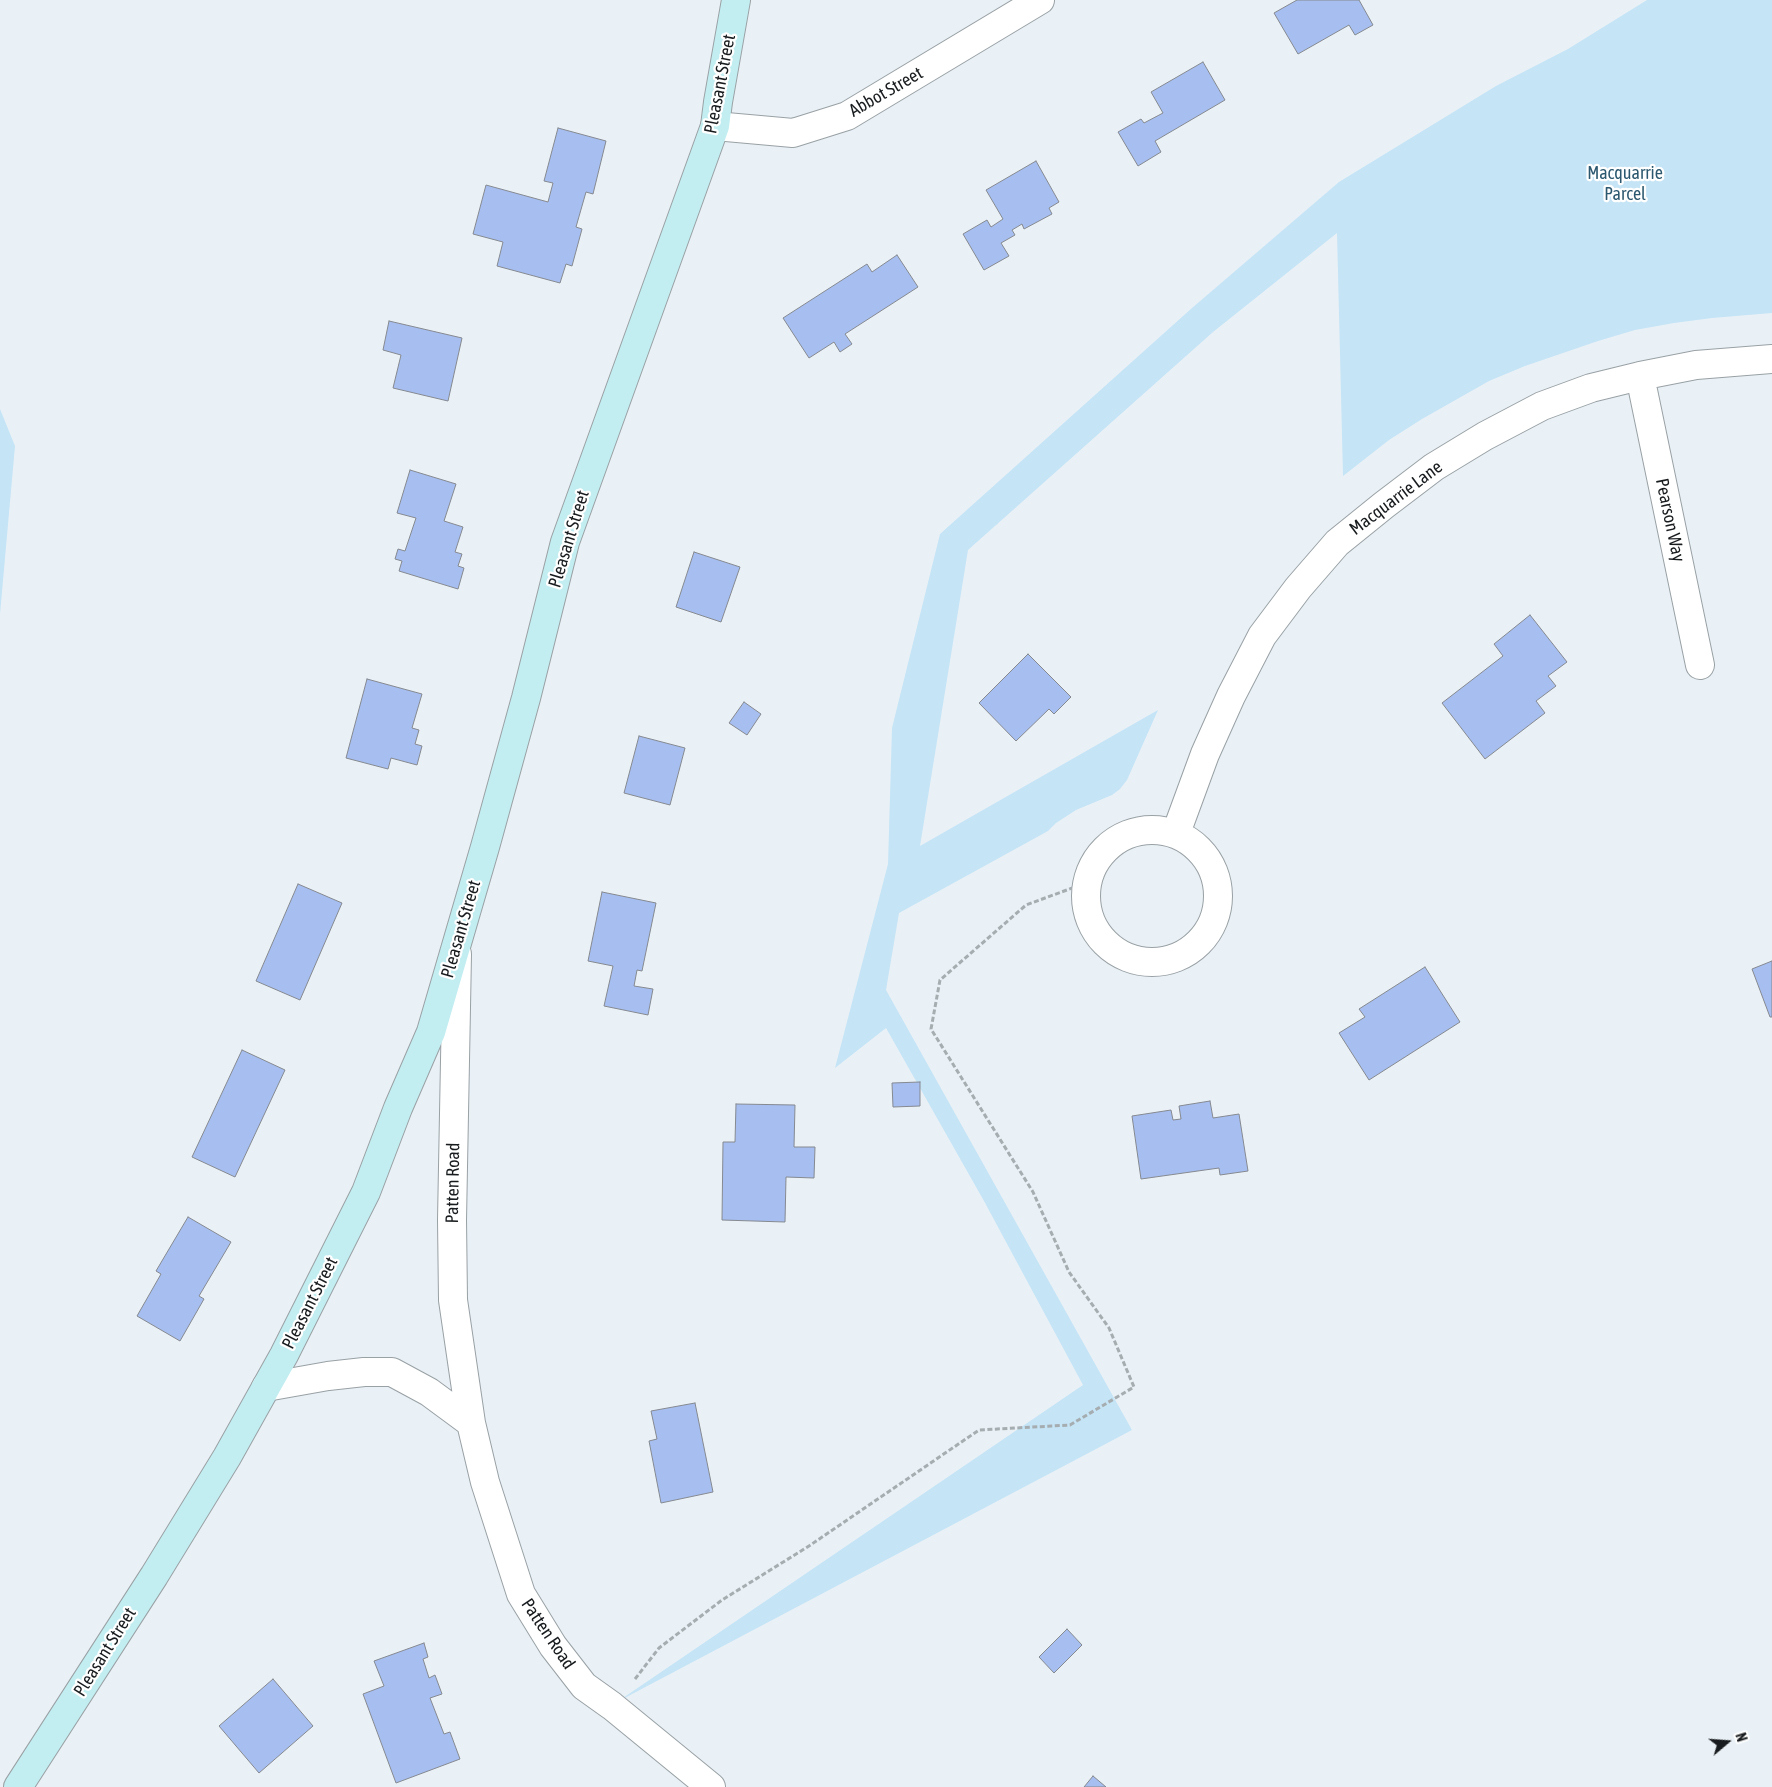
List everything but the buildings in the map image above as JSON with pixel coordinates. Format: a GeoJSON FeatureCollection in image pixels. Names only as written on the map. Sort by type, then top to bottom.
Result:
{"type":"FeatureCollection","features":[{"type":"Feature","properties":{"kind":"main road","name":"Pleasant Street"},"geometry":{"type":"LineString","coordinates":[[18,1787],[154,1576],[227,1457],[284,1355],[366,1192],[398,1108],[431,1032],[524,707],[565,542],[715,126],[736,0]]}},
{"type":"Feature","properties":{"kind":"street","name":"Abbot Street"},"geometry":{"type":"LineString","coordinates":[[715,126],[794,133],[847,116],[1040,0]]}},
{"type":"Feature","properties":{"kind":"street","name":"Macquarrie Lane"},"geometry":{"type":"LineString","coordinates":[[1176,833],[1208,746],[1262,636],[1298,588],[1338,543],[1434,467],[1485,436],[1542,406],[1591,388],[1640,376],[1696,365],[1772,359]]}},
{"type":"Feature","properties":{"kind":"street","name":"Pearson Way"},"geometry":{"type":"LineString","coordinates":[[1640,376],[1700,665]]}},
{"type":"Feature","properties":{"kind":"street"},"geometry":{"type":"LineString","coordinates":[[1153,829],[1176,833],[1194,844],[1208,859],[1217,879],[1219,900],[1215,920],[1204,938],[1189,952],[1170,961],[1149,963],[1128,959],[1108,946],[1093,929],[1086,907],[1086,883],[1095,861],[1110,844],[1130,832],[1153,829]]}},
{"type":"Feature","properties":{"kind":"street","name":"Patten Road"},"geometry":{"type":"LineString","coordinates":[[458,940],[452,1220],[453,1300],[472,1423],[485,1482],[521,1594],[553,1646],[584,1686],[612,1706],[711,1787]]}},
{"type":"Feature","properties":{"kind":"street"},"geometry":{"type":"LineString","coordinates":[[266,1387],[328,1376],[364,1372],[392,1372],[429,1392],[472,1423]]}},
{"type":"Feature","properties":{"kind":"path"},"geometry":{"type":"LineString","coordinates":[[612,1706],[659,1648],[722,1600],[809,1546],[979,1430],[1070,1425],[1134,1387],[1109,1328],[1069,1272],[1033,1192],[931,1029],[940,980],[1026,905],[1086,883]]}},
{"type":"Feature","properties":{"kind":"green space","name":"Macquarrie Parcel"},"geometry":{"type":"Polygon","coordinates":[[[1647,0],[1772,0],[1772,313],[1712,318],[1635,330],[1525,366],[1489,381],[1422,419],[1389,440],[1343,476],[1337,233],[1213,332],[968,550],[920,846],[1158,710],[1127,780],[1120,789],[1112,795],[1076,810],[1056,823],[1048,831],[899,913],[886,990],[1132,1430],[617,1702],[1083,1385],[984,1201],[886,1028],[835,1068],[888,864],[892,728],[940,534],[1192,308],[1339,182],[1496,86],[1568,49],[1647,0]]]}},
{"type":"Feature","properties":{"kind":"green space"},"geometry":{"type":"Polygon","coordinates":[[[0,409],[15,446],[0,614],[0,409]]]}}]}
